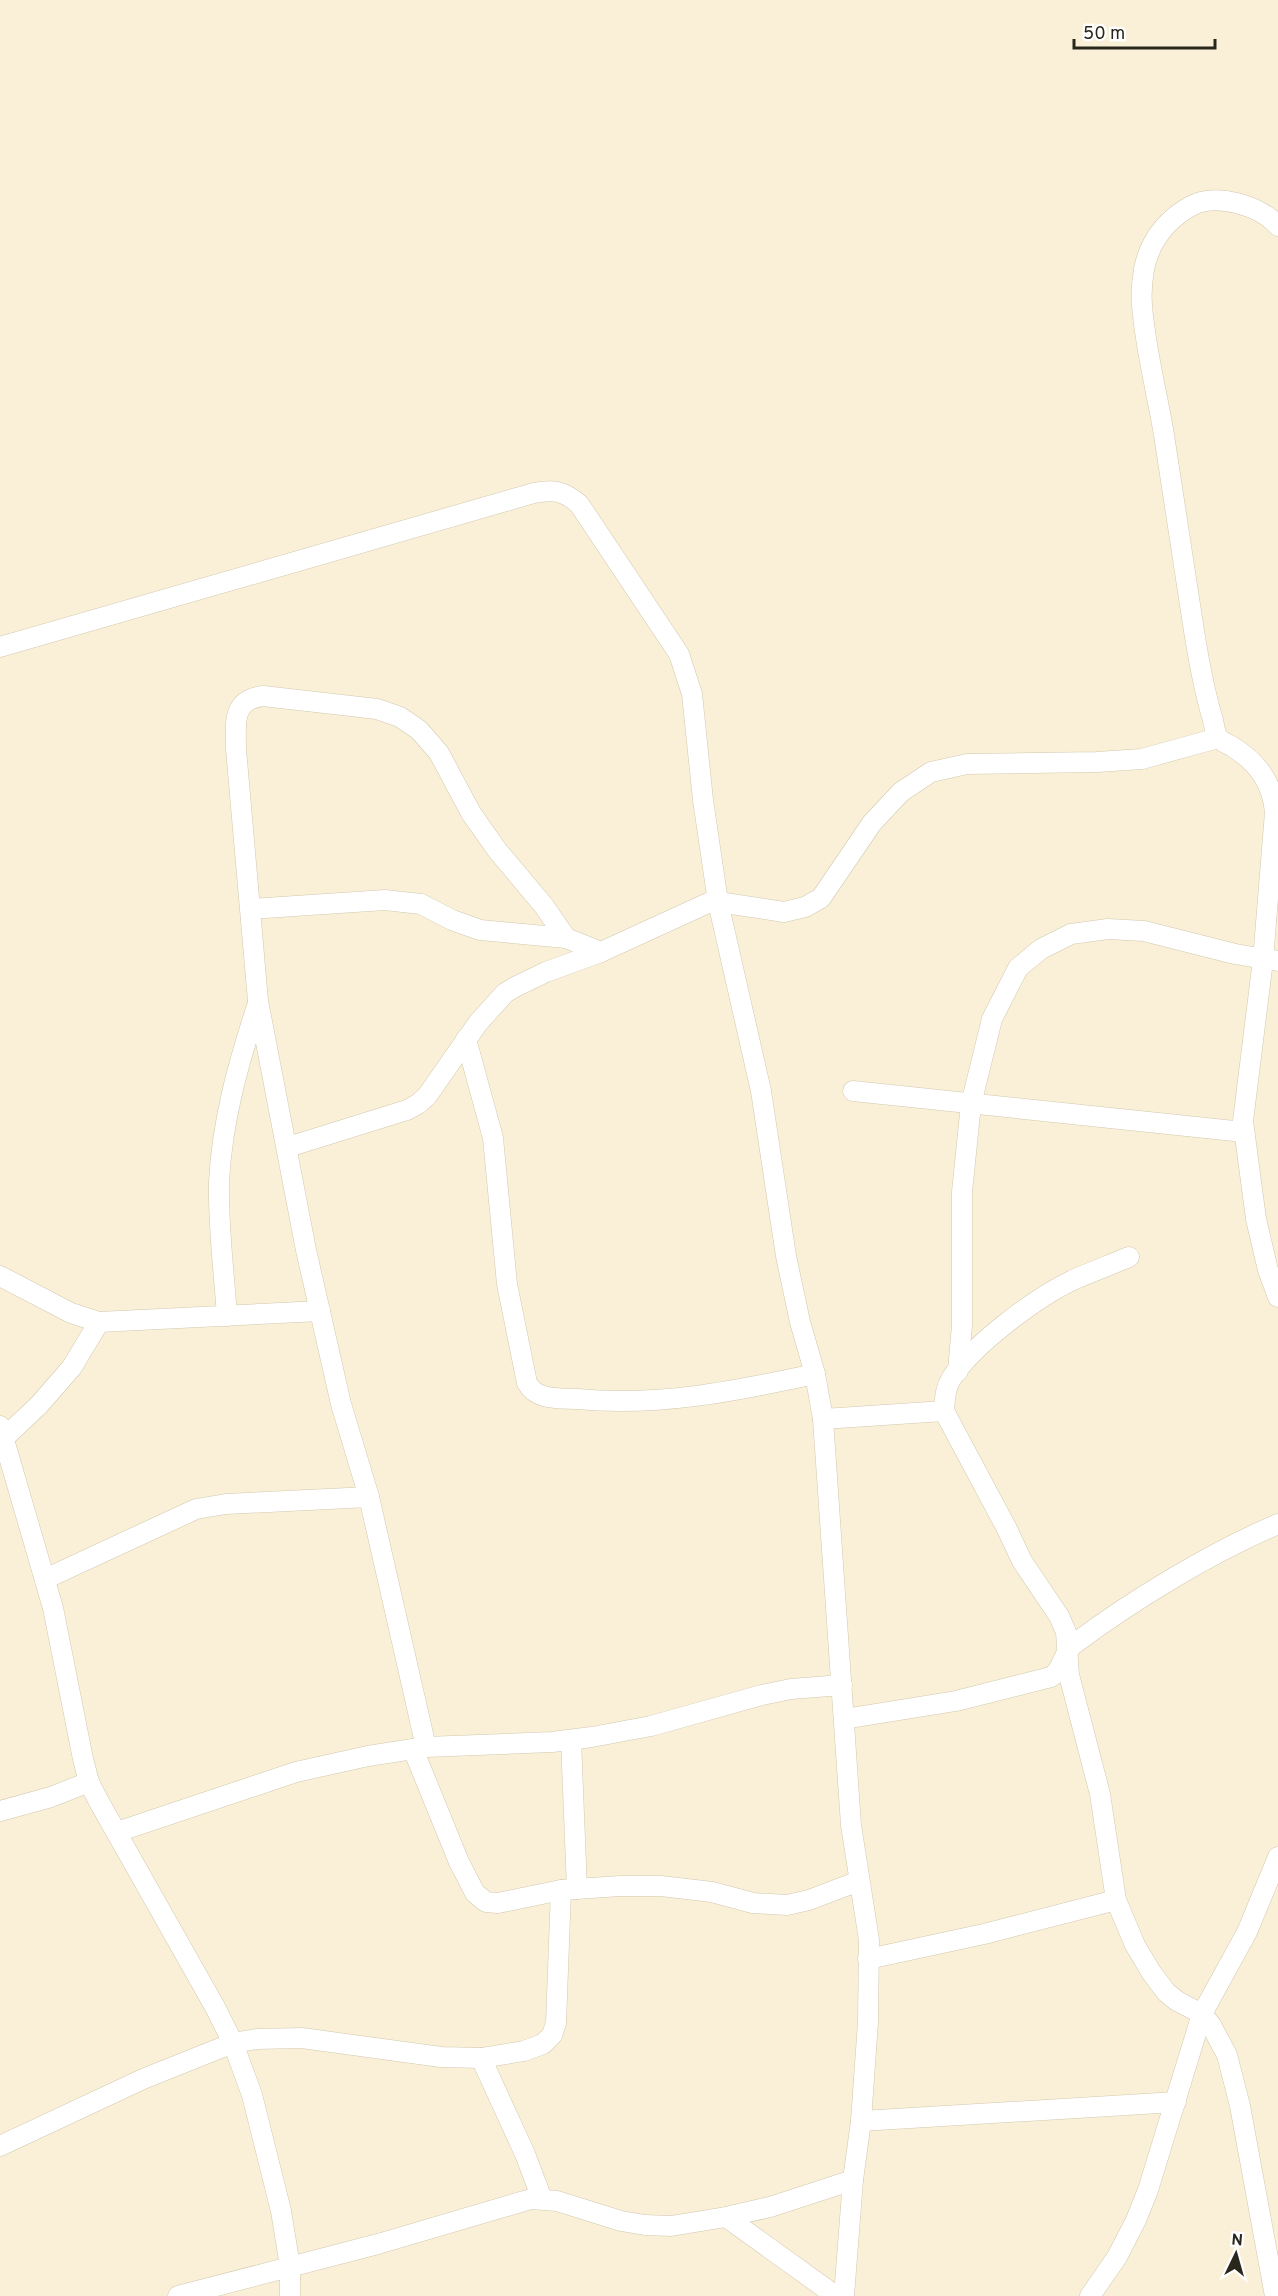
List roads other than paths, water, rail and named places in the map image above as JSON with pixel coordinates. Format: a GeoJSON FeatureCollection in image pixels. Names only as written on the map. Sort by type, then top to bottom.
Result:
{"type":"FeatureCollection","features":[{"type":"Feature","properties":{"kind":"street"},"geometry":{"type":"LineString","coordinates":[[1278,226],[1255,209],[1239,203],[1223,201],[1196,203],[1178,213],[1166,224],[1149,250],[1144,269],[1142,305],[1203,688],[1218,738],[1255,764],[1269,783],[1276,798],[1270,960],[1244,1111],[1244,1132],[1256,1219],[1268,1270],[1278,1297]]}},
{"type":"Feature","properties":{"kind":"street"},"geometry":{"type":"LineString","coordinates":[[0,647],[534,493],[557,490],[569,495],[579,504],[679,654],[692,694],[703,800],[718,902],[761,1091],[786,1256],[800,1322],[815,1374],[823,1419],[851,1825],[869,1940],[868,2022],[844,2296]]}},
{"type":"Feature","properties":{"kind":"street"},"geometry":{"type":"LineString","coordinates":[[566,938],[528,885],[497,850],[471,813],[439,753],[419,730],[400,717],[378,709],[263,696],[251,697],[244,702],[238,711],[236,720],[236,749],[258,1001],[288,1147],[306,1250],[341,1404],[369,1497],[420,1748],[459,1862],[475,1893],[481,1899],[498,1903],[569,1890],[630,1886],[687,1888],[753,1903],[787,1905],[809,1900],[859,1881]]}},
{"type":"Feature","properties":{"kind":"street"},"geometry":{"type":"LineString","coordinates":[[288,1147],[407,1110],[418,1104],[427,1096],[466,1039],[505,993],[546,972],[601,952],[708,903],[718,902],[784,912],[805,907],[821,898],[873,823],[901,792],[931,772],[967,764],[1142,759],[1218,738]]}},
{"type":"Feature","properties":{"kind":"street"},"geometry":{"type":"LineString","coordinates":[[251,909],[385,900],[407,901],[421,904],[452,921],[480,930],[566,938],[601,952]]}},
{"type":"Feature","properties":{"kind":"street"},"geometry":{"type":"LineString","coordinates":[[958,1371],[962,1325],[962,1192],[971,1104],[992,1019],[1018,968],[1041,949],[1071,934],[1108,929],[1144,932],[1270,960]]}},
{"type":"Feature","properties":{"kind":"street"},"geometry":{"type":"LineString","coordinates":[[227,1316],[219,1215],[220,1163],[234,1082],[258,1001]]}},
{"type":"Feature","properties":{"kind":"street"},"geometry":{"type":"LineString","coordinates":[[466,1039],[493,1138],[507,1284],[530,1389],[543,1396],[584,1400],[676,1399],[740,1390],[815,1374]]}},
{"type":"Feature","properties":{"kind":"street"},"geometry":{"type":"LineString","coordinates":[[853,1091],[1244,1132]]}},
{"type":"Feature","properties":{"kind":"street"},"geometry":{"type":"LineString","coordinates":[[1129,1257],[1072,1281],[1043,1297],[1012,1319],[952,1379],[945,1394],[944,1410],[1008,1529],[1022,1561],[1066,1632],[1069,1675],[1100,1794],[1116,1900],[1151,1972],[1166,1992],[1177,2001],[1202,2014],[1219,2037],[1227,2055],[1235,2084],[1276,2296]]}},
{"type":"Feature","properties":{"kind":"street"},"geometry":{"type":"LineString","coordinates":[[0,1276],[71,1314],[99,1322],[320,1311]]}},
{"type":"Feature","properties":{"kind":"street"},"geometry":{"type":"LineString","coordinates":[[99,1322],[72,1368],[39,1405],[2,1432],[53,1608],[89,1782],[233,2043],[252,2095],[281,2211],[290,2266],[290,2296]]}},
{"type":"Feature","properties":{"kind":"street"},"geometry":{"type":"LineString","coordinates":[[823,1419],[944,1410]]}},
{"type":"Feature","properties":{"kind":"street"},"geometry":{"type":"LineString","coordinates":[[45,1579],[196,1509],[226,1504],[369,1497]]}},
{"type":"Feature","properties":{"kind":"street"},"geometry":{"type":"LineString","coordinates":[[844,1719],[956,1701],[1057,1674],[1067,1652],[1074,1644],[1131,1605],[1195,1566],[1250,1536],[1278,1524]]}},
{"type":"Feature","properties":{"kind":"street"},"geometry":{"type":"LineString","coordinates":[[117,1832],[296,1772],[368,1756],[420,1748],[571,1740],[651,1726],[791,1689],[842,1685]]}},
{"type":"Feature","properties":{"kind":"street"},"geometry":{"type":"LineString","coordinates":[[0,2146],[142,2079],[233,2043],[256,2039],[302,2038],[441,2057],[481,2058],[524,2051],[543,2044],[552,2035],[557,2008],[569,1890],[571,1740]]}},
{"type":"Feature","properties":{"kind":"street"},"geometry":{"type":"LineString","coordinates":[[0,1811],[51,1797],[89,1782]]}},
{"type":"Feature","properties":{"kind":"street"},"geometry":{"type":"LineString","coordinates":[[1090,2296],[1117,2257],[1136,2220],[1148,2190],[1202,2014],[1247,1932],[1278,1857]]}},
{"type":"Feature","properties":{"kind":"street"},"geometry":{"type":"LineString","coordinates":[[868,1959],[984,1934],[1116,1900]]}},
{"type":"Feature","properties":{"kind":"street"},"geometry":{"type":"LineString","coordinates":[[481,2058],[525,2154],[542,2199]]}},
{"type":"Feature","properties":{"kind":"street"},"geometry":{"type":"LineString","coordinates":[[861,2121],[1176,2102]]}},
{"type":"Feature","properties":{"kind":"street"},"geometry":{"type":"LineString","coordinates":[[178,2296],[378,2244],[518,2202],[542,2199],[621,2221],[671,2226],[726,2217],[796,2200],[853,2180]]}},
{"type":"Feature","properties":{"kind":"street"},"geometry":{"type":"LineString","coordinates":[[726,2217],[836,2296]]}}]}
